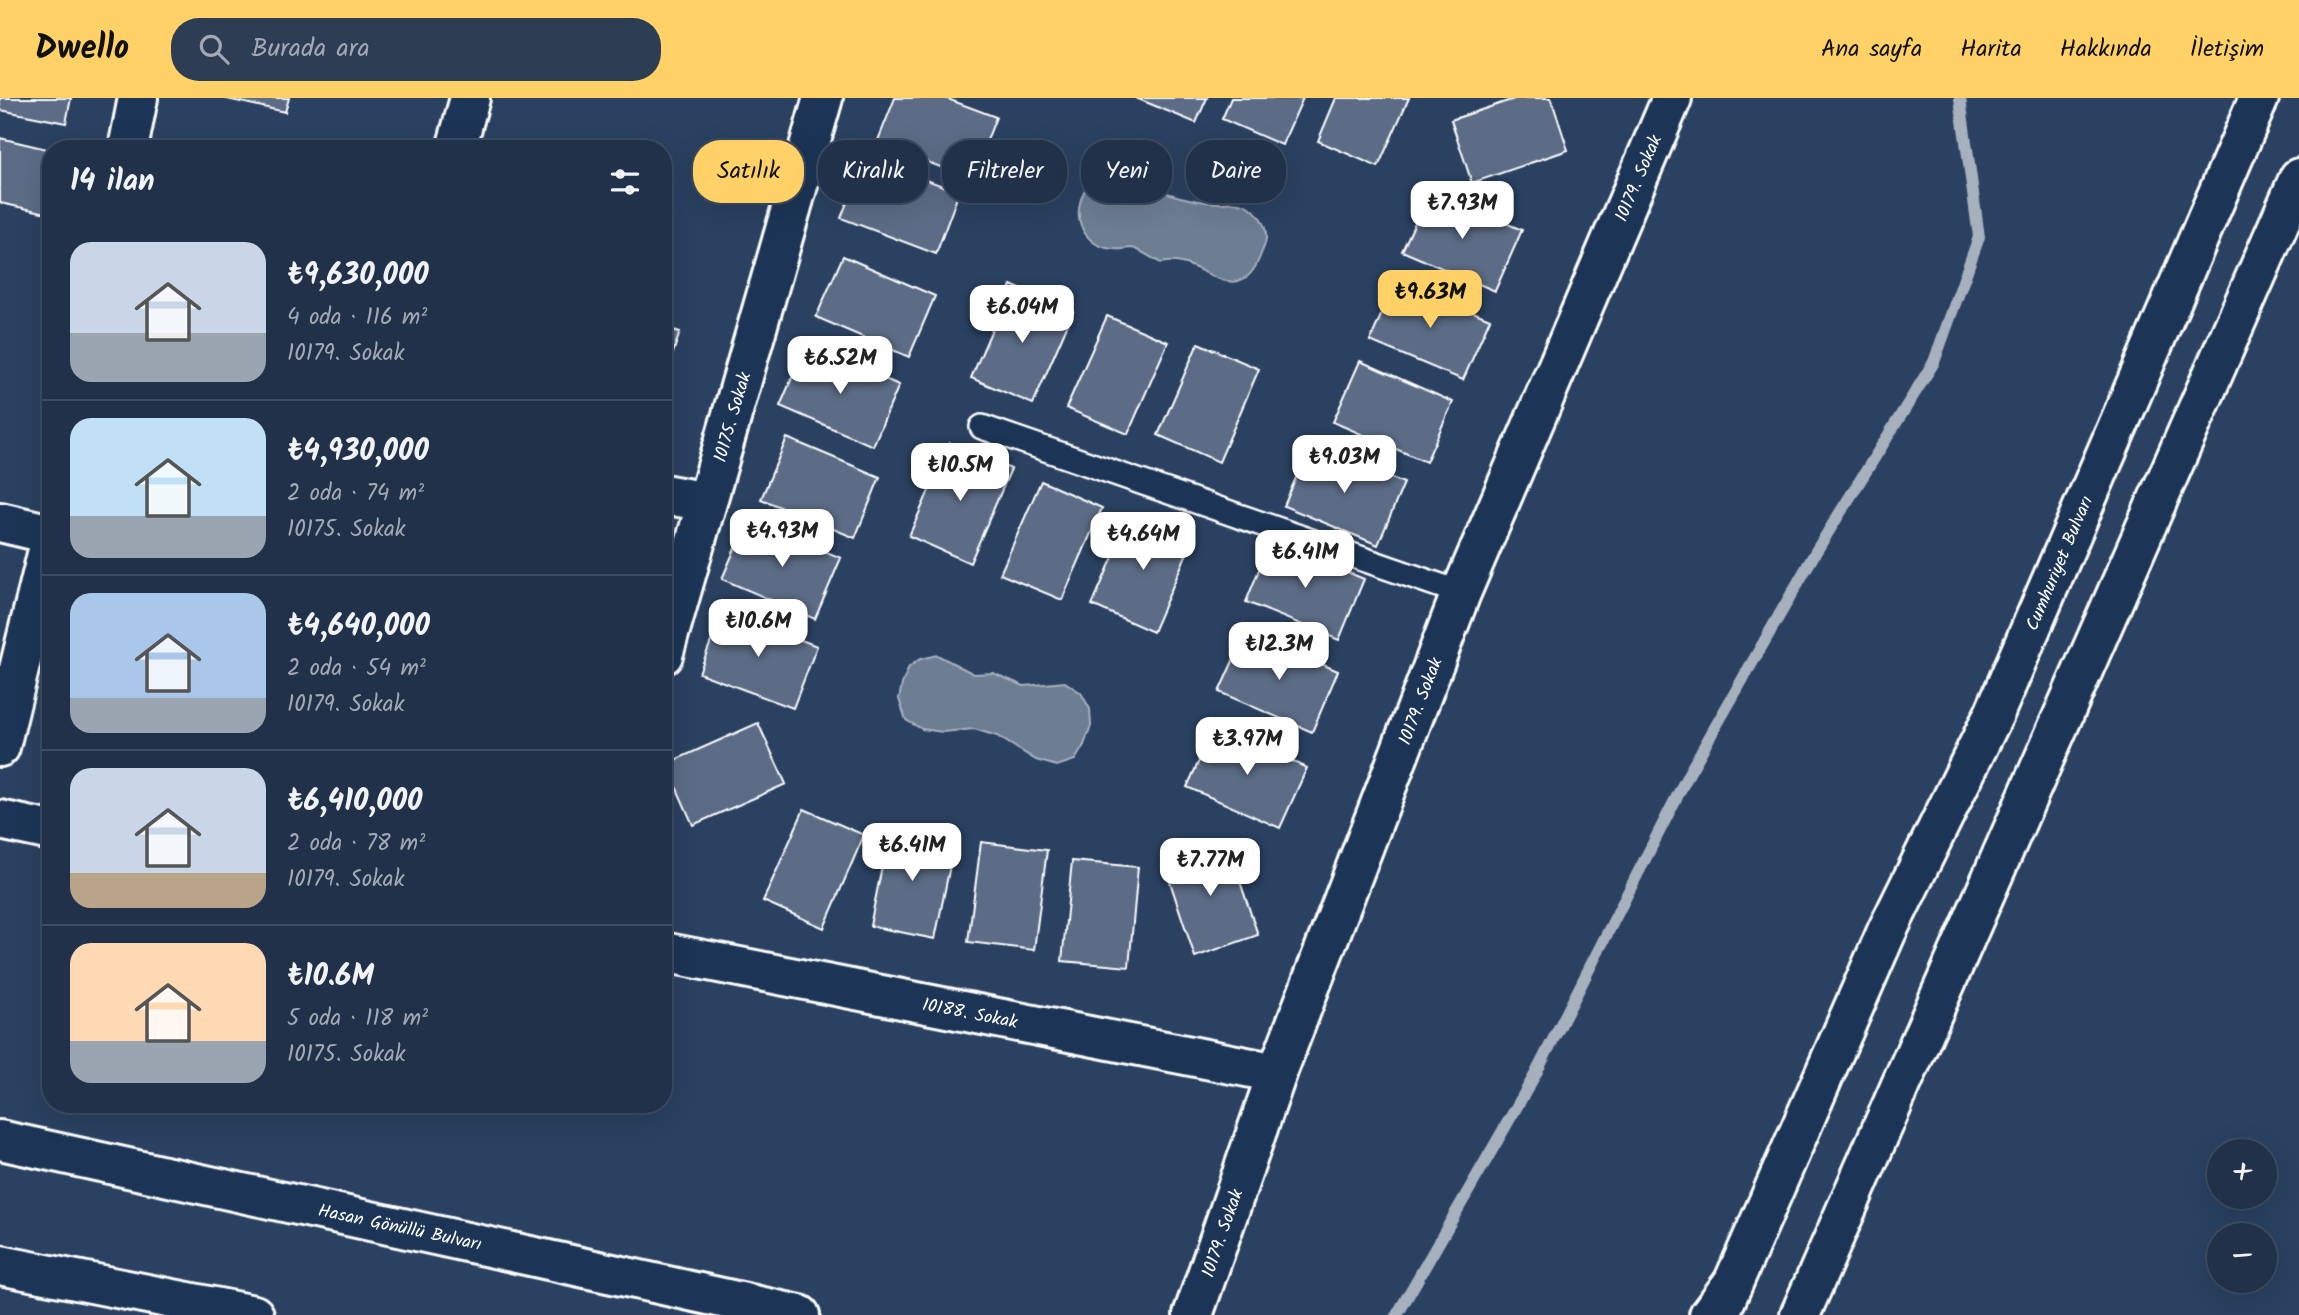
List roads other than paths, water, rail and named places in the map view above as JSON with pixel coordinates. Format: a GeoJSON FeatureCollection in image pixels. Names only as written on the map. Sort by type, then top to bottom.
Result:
{"type":"FeatureCollection","features":[{"type":"Feature","properties":{"kind":"main road"},"geometry":{"type":"LineString","coordinates":[[130,140],[138,98]]}},
{"type":"Feature","properties":{"kind":"main road"},"geometry":{"type":"LineString","coordinates":[[458,140],[470,98]]}},
{"type":"Feature","properties":{"kind":"main road","name":"10175. Sokak"},"geometry":{"type":"LineString","coordinates":[[672,624],[823,98]]}},
{"type":"Feature","properties":{"kind":"main road","name":"10179. Sokak"},"geometry":{"type":"LineString","coordinates":[[1193,1315],[1276,1073],[1461,593],[1672,98]]}},
{"type":"Feature","properties":{"kind":"main road","name":"Cumhuriyet Bulvarı"},"geometry":{"type":"LineString","coordinates":[[1709,1315],[1726,1299],[1887,931],[1994,714],[2259,98]]}},
{"type":"Feature","properties":{"kind":"main road"},"geometry":{"type":"LineString","coordinates":[[1800,1315],[2299,178]]}},
{"type":"Feature","properties":{"kind":"main road"},"geometry":{"type":"LineString","coordinates":[[672,496],[707,502]]}},
{"type":"Feature","properties":{"kind":"main road"},"geometry":{"type":"LineString","coordinates":[[0,522],[42,534]]}},
{"type":"Feature","properties":{"kind":"main road"},"geometry":{"type":"LineString","coordinates":[[0,747],[42,573]]}},
{"type":"Feature","properties":{"kind":"main road"},"geometry":{"type":"LineString","coordinates":[[0,820],[42,829]]}},
{"type":"Feature","properties":{"kind":"main road","name":"10188. Sokak"},"geometry":{"type":"LineString","coordinates":[[672,954],[1276,1073]]}},
{"type":"Feature","properties":{"kind":"main road","name":"Hasan Gönüllü Bulvarı"},"geometry":{"type":"LineString","coordinates":[[0,1140],[800,1315]]}},
{"type":"Feature","properties":{"kind":"main road"},"geometry":{"type":"LineString","coordinates":[[0,1265],[254,1315]]}},
{"type":"Feature","properties":{"kind":"lane"},"geometry":{"type":"LineString","coordinates":[[982,427],[1461,593]]}},
{"type":"Feature","properties":{"kind":"water"},"geometry":{"type":"Polygon","coordinates":[[[1172,195],[1186,198],[1186,203],[1240,203],[1255,211],[1262,221],[1266,239],[1258,262],[1247,277],[1229,282],[1183,263],[1161,263],[1132,248],[1105,248],[1085,233],[1081,226],[1079,208],[1081,199],[1081,203],[1172,203],[1172,195]]]}},
{"type":"Feature","properties":{"kind":"water"},"geometry":{"type":"Polygon","coordinates":[[[937,655],[974,674],[993,673],[1024,686],[1065,682],[1081,693],[1090,709],[1091,725],[1075,760],[1057,766],[1036,760],[997,736],[974,729],[943,732],[922,729],[906,720],[899,699],[909,667],[920,659],[937,655]]]}},
{"type":"Feature","properties":{"kind":"waterway"},"geometry":{"type":"LineString","coordinates":[[1397,1315],[1535,1075],[1689,773],[1815,553],[1934,362],[1979,237],[1960,98]]}}]}
